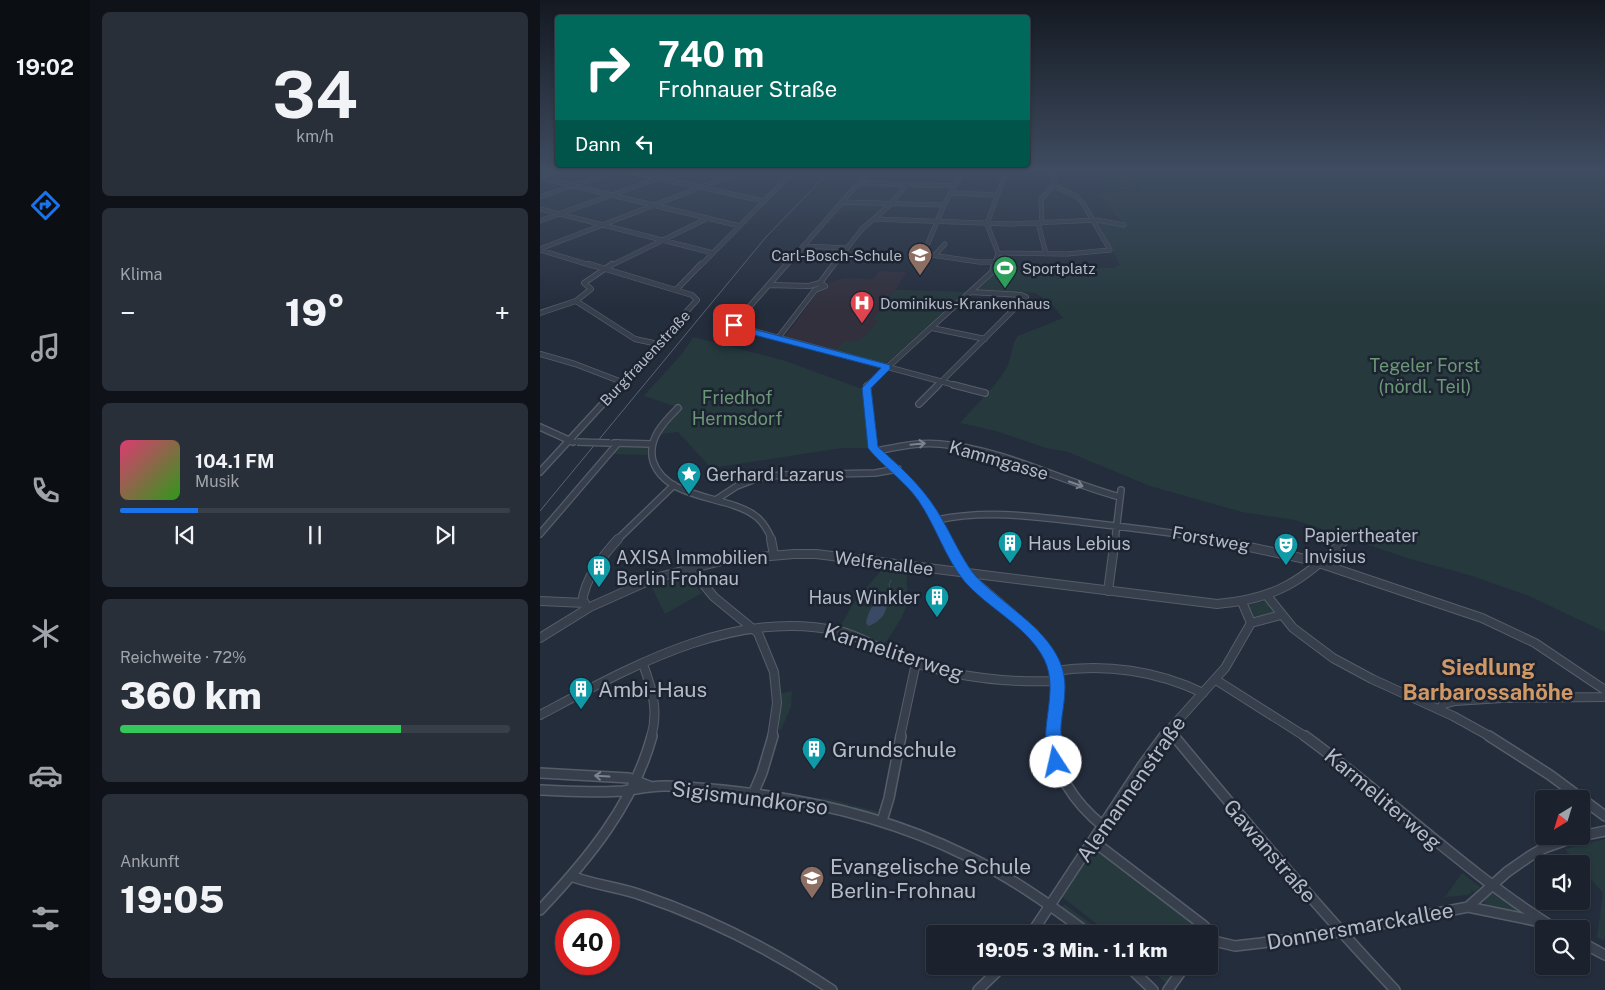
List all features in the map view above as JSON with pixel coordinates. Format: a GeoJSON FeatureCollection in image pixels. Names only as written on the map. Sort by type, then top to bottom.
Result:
{"type":"FeatureCollection","features":[{"type":"Feature","properties":{"kind":"street"},"geometry":{"type":"LineString","coordinates":[[572,217],[713,253]]}},
{"type":"Feature","properties":{"kind":"street"},"geometry":{"type":"LineString","coordinates":[[540,250],[623,217]]}},
{"type":"Feature","properties":{"kind":"street"},"geometry":{"type":"LineString","coordinates":[[705,217],[740,226]]}},
{"type":"Feature","properties":{"kind":"street"},"geometry":{"type":"LineString","coordinates":[[676,290],[748,217]]}},
{"type":"Feature","properties":{"kind":"street"},"geometry":{"type":"LineString","coordinates":[[829,217],[734,325],[738,328],[985,392]]}},
{"type":"Feature","properties":{"kind":"street"},"geometry":{"type":"LineString","coordinates":[[928,243],[939,217]]}},
{"type":"Feature","properties":{"kind":"street"},"geometry":{"type":"LineString","coordinates":[[989,217],[987,223],[998,253],[989,276],[866,388],[873,448],[898,469],[921,495],[966,573],[982,591],[1036,636],[1050,657],[1055,671],[1058,696],[1052,739],[1056,762],[1072,794],[1090,816],[1104,826]]}},
{"type":"Feature","properties":{"kind":"street"},"geometry":{"type":"LineString","coordinates":[[1040,217],[1040,236],[1046,254]]}},
{"type":"Feature","properties":{"kind":"street"},"geometry":{"type":"LineString","coordinates":[[998,253],[1046,254],[1110,250],[1091,217]]}},
{"type":"Feature","properties":{"kind":"street"},"geometry":{"type":"LineString","coordinates":[[540,313],[576,301],[591,289],[584,283],[604,269],[708,218]]}},
{"type":"Feature","properties":{"kind":"street"},"geometry":{"type":"LineString","coordinates":[[769,285],[810,286],[820,283],[862,229],[874,219],[987,223],[1093,221],[1124,224]]}},
{"type":"Feature","properties":{"kind":"street"},"geometry":{"type":"LineString","coordinates":[[935,255],[944,244]]}},
{"type":"Feature","properties":{"kind":"street"},"geometry":{"type":"LineString","coordinates":[[803,246],[847,248]]}},
{"type":"Feature","properties":{"kind":"street","name":"Burgfrauenstraße"},"geometry":{"type":"LineString","coordinates":[[540,250],[692,295],[697,300],[540,472]]}},
{"type":"Feature","properties":{"kind":"street"},"geometry":{"type":"LineString","coordinates":[[918,253],[978,262],[996,262]]}},
{"type":"Feature","properties":{"kind":"street"},"geometry":{"type":"LineString","coordinates":[[778,338],[815,290],[824,287],[820,283]]}},
{"type":"Feature","properties":{"kind":"street"},"geometry":{"type":"LineString","coordinates":[[810,286],[815,290]]}},
{"type":"Feature","properties":{"kind":"street"},"geometry":{"type":"LineString","coordinates":[[919,404],[1026,296],[971,292]]}},
{"type":"Feature","properties":{"kind":"street"},"geometry":{"type":"LineString","coordinates":[[576,301],[596,311],[634,338],[646,343],[658,344]]}},
{"type":"Feature","properties":{"kind":"street"},"geometry":{"type":"LineString","coordinates":[[932,328],[985,338]]}},
{"type":"Feature","properties":{"kind":"street"},"geometry":{"type":"LineString","coordinates":[[540,354],[575,364],[622,382]]}},
{"type":"Feature","properties":{"kind":"street"},"geometry":{"type":"LineString","coordinates":[[678,408],[660,427],[652,444],[654,464],[660,473],[674,485],[690,493],[741,507],[762,522],[772,539],[774,555]]}},
{"type":"Feature","properties":{"kind":"street"},"geometry":{"type":"LineString","coordinates":[[540,426],[577,442],[652,444]]}},
{"type":"Feature","properties":{"kind":"street"},"geometry":{"type":"LineString","coordinates":[[540,534],[618,443]]}},
{"type":"Feature","properties":{"kind":"street","name":"Kammgasse"},"geometry":{"type":"LineString","coordinates":[[876,451],[930,443],[964,446],[1120,497]]}},
{"type":"Feature","properties":{"kind":"street"},"geometry":{"type":"LineString","coordinates":[[717,499],[734,487],[766,476],[842,474],[898,469]]}},
{"type":"Feature","properties":{"kind":"street"},"geometry":{"type":"LineString","coordinates":[[582,602],[585,584],[596,567],[622,535],[674,485]]}},
{"type":"Feature","properties":{"kind":"street"},"geometry":{"type":"LineString","coordinates":[[1108,591],[1121,490]]}},
{"type":"Feature","properties":{"kind":"street","name":"Forstweg"},"geometry":{"type":"LineString","coordinates":[[937,520],[984,515],[1013,515],[1117,526],[1229,541],[1320,563],[1364,580],[1472,614],[1509,630],[1550,652],[1605,690]]}},
{"type":"Feature","properties":{"kind":"street","name":"Welfenallee"},"geometry":{"type":"LineString","coordinates":[[540,638],[590,607],[655,578],[725,560],[774,555],[816,554],[1207,603],[1242,602],[1268,596],[1297,582],[1344,541]]}},
{"type":"Feature","properties":{"kind":"street"},"geometry":{"type":"LineString","coordinates":[[690,568],[721,604],[754,628],[763,641],[774,672],[777,703],[770,747],[753,794]]}},
{"type":"Feature","properties":{"kind":"street"},"geometry":{"type":"LineString","coordinates":[[1268,596],[1296,632],[1340,662],[1399,692],[1439,709],[1519,753],[1567,786],[1605,816]]}},
{"type":"Feature","properties":{"kind":"street"},"geometry":{"type":"LineString","coordinates":[[540,601],[582,602],[590,607]]}},
{"type":"Feature","properties":{"kind":"street"},"geometry":{"type":"LineString","coordinates":[[1242,602],[1251,623],[1281,615]]}},
{"type":"Feature","properties":{"kind":"street","name":"Alemannenstraße"},"geometry":{"type":"LineString","coordinates":[[1038,925],[1142,766],[1168,732],[1216,680],[1231,660],[1251,623]]}},
{"type":"Feature","properties":{"kind":"street","name":"Karmeliterweg"},"geometry":{"type":"LineString","coordinates":[[540,716],[643,664],[693,644],[754,628],[796,625],[841,631],[881,650],[916,663],[964,675],[1005,681],[1057,681]]}},
{"type":"Feature","properties":{"kind":"street"},"geometry":{"type":"LineString","coordinates":[[882,821],[889,798],[913,670],[916,663]]}},
{"type":"Feature","properties":{"kind":"street"},"geometry":{"type":"LineString","coordinates":[[540,910],[603,837],[632,790],[650,742],[655,707],[650,680],[643,664]]}},
{"type":"Feature","properties":{"kind":"street"},"geometry":{"type":"LineString","coordinates":[[1055,671],[1088,668],[1126,670],[1178,683],[1202,693]]}},
{"type":"Feature","properties":{"kind":"street","name":"Karmeliterweg"},"geometry":{"type":"LineString","coordinates":[[1216,680],[1275,716],[1319,746],[1427,837],[1491,886],[1542,920]]}},
{"type":"Feature","properties":{"kind":"street"},"geometry":{"type":"LineString","coordinates":[[1439,709],[1444,704],[1455,701],[1502,698],[1605,697]]}},
{"type":"Feature","properties":{"kind":"street","name":"Gawanstraße"},"geometry":{"type":"LineString","coordinates":[[1168,732],[1173,735],[1247,825],[1340,932],[1395,990]]}},
{"type":"Feature","properties":{"kind":"street","name":"Sigismundkorso"},"geometry":{"type":"LineString","coordinates":[[540,773],[609,776],[636,780],[649,786]]}},
{"type":"Feature","properties":{"kind":"street","name":"Sigismundkorso"},"geometry":{"type":"LineString","coordinates":[[540,790],[597,792],[632,790],[649,786],[753,794],[821,805],[882,821],[919,834],[964,854],[1008,877],[1052,905],[1078,925]]}},
{"type":"Feature","properties":{"kind":"street","name":"Donnersmarckallee"},"geometry":{"type":"LineString","coordinates":[[1590,834],[1605,832]]}},
{"type":"Feature","properties":{"kind":"street"},"geometry":{"type":"LineString","coordinates":[[1094,841],[1203,925]]}},
{"type":"Feature","properties":{"kind":"street","name":"Donnersmarckallee"},"geometry":{"type":"LineString","coordinates":[[1218,943],[1235,946],[1340,932],[1468,907],[1491,886],[1530,856],[1553,845]]}},
{"type":"Feature","properties":{"kind":"street"},"geometry":{"type":"LineString","coordinates":[[571,876],[640,894],[707,920],[757,944],[832,990]]}},
{"type":"Feature","properties":{"kind":"street","name":"Karmeliterweg"},"geometry":{"type":"LineString","coordinates":[[1468,907],[1535,921]]}},
{"type":"Feature","properties":{"kind":"street"},"geometry":{"type":"LineString","coordinates":[[1590,947],[1605,955]]}},
{"type":"Feature","properties":{"kind":"street"},"geometry":{"type":"LineString","coordinates":[[978,990],[994,975]]}},
{"type":"Feature","properties":{"kind":"street"},"geometry":{"type":"LineString","coordinates":[[1137,975],[1153,990]]}},
{"type":"Feature","properties":{"kind":"street"},"geometry":{"type":"LineString","coordinates":[[1168,990],[1179,975]]}},
{"type":"Feature","properties":{"kind":"shaded area","name":"Dominikus-Krankenhaus"},"geometry":{"type":"Polygon","coordinates":[[[879,271],[906,272],[896,290],[966,292],[888,362],[884,363],[785,337],[818,291],[826,289],[829,282],[845,278],[873,279],[879,271]]]}},
{"type":"Feature","properties":{"kind":"green space","name":"Tegeler Forst (nördl. Teil)"},"geometry":{"type":"Polygon","coordinates":[[[1117,217],[1605,217],[1605,632],[1529,596],[1469,575],[1410,559],[1295,520],[1242,512],[1150,486],[1068,452],[1046,448],[996,431],[960,423],[1002,376],[1018,336],[1063,318],[1051,303],[1035,293],[977,290],[994,273],[1012,274],[1035,267],[1113,268],[1120,265],[1098,222],[1124,225],[1117,217]]]}},
{"type":"Feature","properties":{"kind":"green space"},"geometry":{"type":"Polygon","coordinates":[[[895,290],[966,292],[888,362],[884,363],[835,351],[845,341],[859,342],[879,321],[873,320],[895,290]]]}},
{"type":"Feature","properties":{"kind":"green space","name":"Friedhof Hermsdorf"},"geometry":{"type":"Polygon","coordinates":[[[693,337],[786,361],[862,389],[868,448],[842,448],[711,468],[678,432],[660,434],[663,427],[670,424],[670,420],[680,408],[644,396],[677,360],[693,337]]]}},
{"type":"Feature","properties":{"kind":"green space"},"geometry":{"type":"Polygon","coordinates":[[[619,446],[648,447],[647,455],[612,454],[619,446]]]}},
{"type":"Feature","properties":{"kind":"green space"},"geometry":{"type":"Polygon","coordinates":[[[883,568],[909,572],[907,581],[908,596],[904,612],[883,646],[840,627],[853,604],[883,568]]]}},
{"type":"Feature","properties":{"kind":"green space"},"geometry":{"type":"Polygon","coordinates":[[[687,575],[702,593],[665,614],[651,586],[687,575]]]}},
{"type":"Feature","properties":{"kind":"green space"},"geometry":{"type":"Polygon","coordinates":[[[1267,601],[1276,613],[1254,619],[1248,605],[1267,601]]]}},
{"type":"Feature","properties":{"kind":"green space"},"geometry":{"type":"Polygon","coordinates":[[[792,691],[791,707],[781,730],[779,729],[781,693],[792,691]]]}},
{"type":"Feature","properties":{"kind":"green space"},"geometry":{"type":"Polygon","coordinates":[[[822,797],[879,812],[876,815],[853,809],[854,806],[848,805],[846,807],[820,801],[822,797]]]}},
{"type":"Feature","properties":{"kind":"green space"},"geometry":{"type":"Polygon","coordinates":[[[1605,839],[1604,941],[1597,937],[1603,893],[1590,878],[1590,855],[1570,855],[1565,849],[1590,845],[1590,843],[1605,839]]]}},
{"type":"Feature","properties":{"kind":"green space"},"geometry":{"type":"Polygon","coordinates":[[[1097,849],[1197,925],[1098,925],[1062,897],[1092,852],[1097,849]]]}},
{"type":"Feature","properties":{"kind":"green space"},"geometry":{"type":"Polygon","coordinates":[[[1462,873],[1480,887],[1474,892],[1471,889],[1472,893],[1467,895],[1445,897],[1462,873]]]}},
{"type":"Feature","properties":{"kind":"green space"},"geometry":{"type":"Polygon","coordinates":[[[1496,893],[1523,911],[1523,913],[1488,907],[1483,900],[1490,894],[1496,893]]]}},
{"type":"Feature","properties":{"kind":"green space"},"geometry":{"type":"Polygon","coordinates":[[[1064,904],[1093,925],[1085,925],[1062,907],[1064,904]]]}},
{"type":"Feature","properties":{"kind":"green space"},"geometry":{"type":"Polygon","coordinates":[[[1158,975],[1172,975],[1166,983],[1158,975]]]}},
{"type":"Feature","properties":{"kind":"water"},"geometry":{"type":"Polygon","coordinates":[[[886,598],[887,607],[883,615],[876,622],[868,626],[866,623],[870,610],[878,601],[886,598]]]}},
{"type":"Feature","properties":{"kind":"waterway"},"geometry":{"type":"LineString","coordinates":[[886,599],[891,592],[889,585],[891,580]]}},
{"type":"Feature","properties":{"kind":"tram line"},"geometry":{"type":"LineString","coordinates":[[540,511],[766,237],[785,217]]}},
{"type":"Feature","properties":{"kind":"place","name":"Carl-Bosch-Schule"},"geometry":{"type":"Point","coordinates":[920,276]}},
{"type":"Feature","properties":{"kind":"place","name":"Sportplatz"},"geometry":{"type":"Point","coordinates":[1005,289]}},
{"type":"Feature","properties":{"kind":"place","name":"Dominikus-Krankenhaus"},"geometry":{"type":"Point","coordinates":[862,324]}},
{"type":"Feature","properties":{"kind":"place","name":"Gerhard Lazarus"},"geometry":{"type":"Point","coordinates":[689,495]}},
{"type":"Feature","properties":{"kind":"place","name":"Haus Lebius"},"geometry":{"type":"Point","coordinates":[1010,564]}},
{"type":"Feature","properties":{"kind":"place","name":"Papiertheater Invisius"},"geometry":{"type":"Point","coordinates":[1286,566]}},
{"type":"Feature","properties":{"kind":"place","name":"AXISA Immobilien Berlin Frohnau"},"geometry":{"type":"Point","coordinates":[599,588]}},
{"type":"Feature","properties":{"kind":"place","name":"Haus Winkler"},"geometry":{"type":"Point","coordinates":[937,618]}},
{"type":"Feature","properties":{"kind":"place","name":"Ambi-Haus"},"geometry":{"type":"Point","coordinates":[581,710]}},
{"type":"Feature","properties":{"kind":"place","name":"Grundschule"},"geometry":{"type":"Point","coordinates":[814,770]}},
{"type":"Feature","properties":{"kind":"place","name":"Evangelische Schule Berlin-Frohnau"},"geometry":{"type":"Point","coordinates":[812,899]}},
{"type":"Feature","properties":{"kind":"district","name":"Siedlung Barbarossahöhe"},"geometry":{"type":"Point","coordinates":[1488,680]}},
{"type":"Feature","properties":{"kind":"route"},"geometry":{"type":"LineString","coordinates":[[734,325],[738,328],[887,367],[866,388],[873,448],[898,469],[921,495],[937,520],[958,562],[970,579],[1036,636],[1045,648],[1055,671],[1058,687],[1052,739],[1056,762]]}}]}
